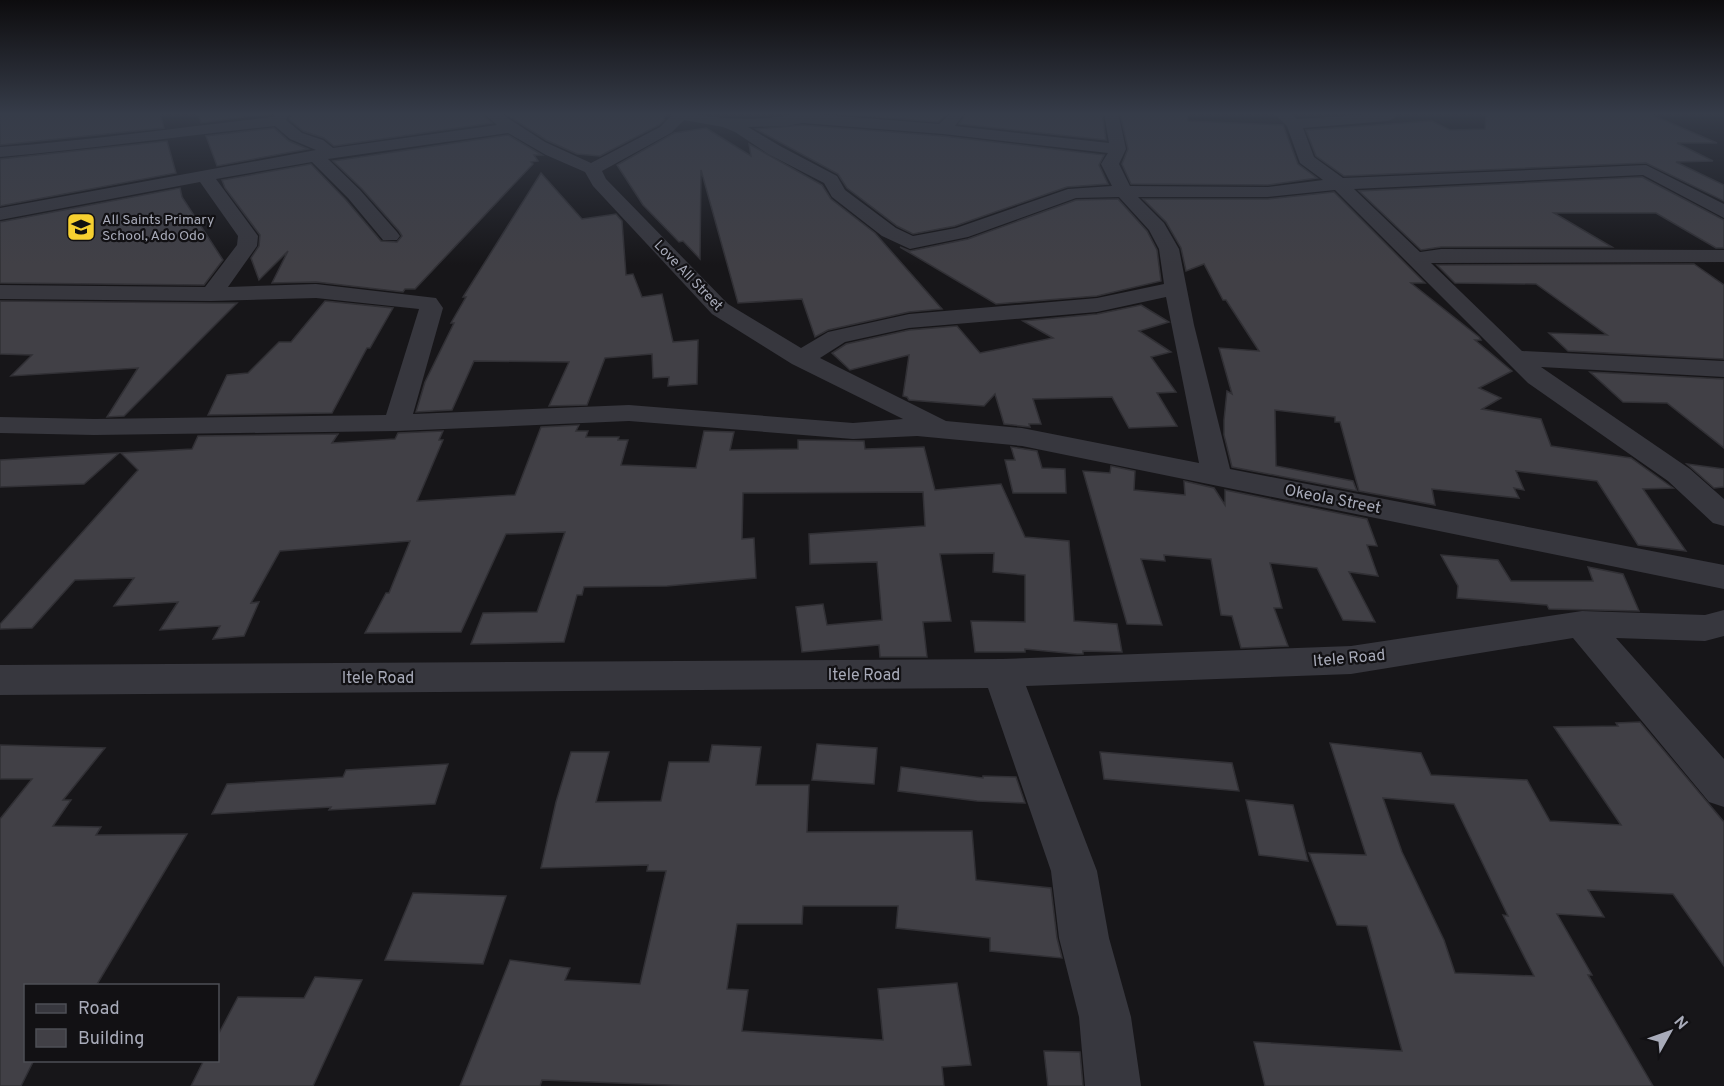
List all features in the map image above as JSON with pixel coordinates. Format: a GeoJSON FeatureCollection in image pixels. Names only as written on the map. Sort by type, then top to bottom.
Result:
{"type":"FeatureCollection","features":[{"type":"Feature","properties":{"kind":"street"},"geometry":{"type":"LineString","coordinates":[[0,214],[278,164]]}},
{"type":"Feature","properties":{"kind":"street"},"geometry":{"type":"LineString","coordinates":[[324,164],[354,194],[390,236]]}},
{"type":"Feature","properties":{"kind":"street"},"geometry":{"type":"LineString","coordinates":[[577,164],[592,169],[601,164]]}},
{"type":"Feature","properties":{"kind":"street"},"geometry":{"type":"LineString","coordinates":[[800,164],[831,180],[838,193],[890,232],[910,243],[961,233],[1074,193],[1268,192],[1339,184],[1646,170],[1724,212]]}},
{"type":"Feature","properties":{"kind":"street"},"geometry":{"type":"LineString","coordinates":[[1110,164],[1124,191],[1138,209],[1157,227],[1169,249],[1217,476]]}},
{"type":"Feature","properties":{"kind":"street"},"geometry":{"type":"LineString","coordinates":[[1312,164],[1339,184],[1537,377],[1679,475],[1724,516]]}},
{"type":"Feature","properties":{"kind":"street","name":"Love All Street"},"geometry":{"type":"LineString","coordinates":[[592,169],[599,182],[720,309],[801,359],[941,428]]}},
{"type":"Feature","properties":{"kind":"street"},"geometry":{"type":"LineString","coordinates":[[205,176],[248,236],[247,246],[211,294]]}},
{"type":"Feature","properties":{"kind":"street"},"geometry":{"type":"LineString","coordinates":[[1396,242],[1441,255]]}},
{"type":"Feature","properties":{"kind":"street"},"geometry":{"type":"LineString","coordinates":[[1416,259],[1441,255],[1724,256]]}},
{"type":"Feature","properties":{"kind":"street"},"geometry":{"type":"LineString","coordinates":[[801,359],[837,337],[909,321],[1097,305],[1176,288]]}},
{"type":"Feature","properties":{"kind":"street"},"geometry":{"type":"LineString","coordinates":[[0,292],[211,294],[316,291],[428,303],[431,308],[397,423]]}},
{"type":"Feature","properties":{"kind":"street"},"geometry":{"type":"LineString","coordinates":[[1515,358],[1724,369]]}},
{"type":"Feature","properties":{"kind":"street"},"geometry":{"type":"LineString","coordinates":[[0,424],[94,426],[397,423],[629,413],[853,431],[875,428],[941,428]]}},
{"type":"Feature","properties":{"kind":"street","name":"Okeola Street"},"geometry":{"type":"LineString","coordinates":[[941,428],[1022,437],[1724,577]]}},
{"type":"Feature","properties":{"kind":"street","name":"Itele Road"},"geometry":{"type":"LineString","coordinates":[[0,680],[1002,673],[1351,660],[1582,624],[1705,628],[1724,623]]}},
{"type":"Feature","properties":{"kind":"street"},"geometry":{"type":"LineString","coordinates":[[1582,624],[1724,789]]}},
{"type":"Feature","properties":{"kind":"street"},"geometry":{"type":"LineString","coordinates":[[1002,673],[1074,871],[1084,938],[1105,1017],[1113,1086]]}},
{"type":"Feature","properties":{"kind":"building"},"geometry":{"type":"Polygon","coordinates":[[[0,164],[173,164],[176,173],[0,206],[0,164]]]}},
{"type":"Feature","properties":{"kind":"building"},"geometry":{"type":"Polygon","coordinates":[[[311,164],[381,241],[397,242],[402,236],[399,231],[336,164],[533,164],[415,289],[405,289],[403,292],[316,282],[272,283],[288,251],[259,280],[251,258],[259,246],[260,235],[225,188],[222,180],[311,164]]]}},
{"type":"Feature","properties":{"kind":"building"},"geometry":{"type":"Polygon","coordinates":[[[784,164],[822,185],[831,199],[875,233],[942,309],[909,312],[828,330],[815,337],[802,299],[738,303],[701,170],[700,259],[683,241],[679,242],[643,205],[617,165],[784,164]]]}},
{"type":"Feature","properties":{"kind":"building"},"geometry":{"type":"Polygon","coordinates":[[[819,164],[1100,164],[1108,184],[1067,187],[955,226],[913,234],[897,226],[847,188],[838,174],[819,164]]]}},
{"type":"Feature","properties":{"kind":"building"},"geometry":{"type":"Polygon","coordinates":[[[1122,164],[1298,164],[1317,178],[1268,185],[1131,184],[1122,164]]]}},
{"type":"Feature","properties":{"kind":"building"},"geometry":{"type":"Polygon","coordinates":[[[1327,164],[1630,164],[1344,176],[1327,164]]]}},
{"type":"Feature","properties":{"kind":"building"},"geometry":{"type":"Polygon","coordinates":[[[1647,164],[1680,164],[1724,185],[1724,201],[1647,164]]]}},
{"type":"Feature","properties":{"kind":"building"},"geometry":{"type":"Polygon","coordinates":[[[541,173],[582,219],[616,214],[622,221],[626,275],[633,274],[642,297],[662,294],[673,342],[698,340],[697,384],[668,386],[669,377],[653,378],[652,354],[605,358],[587,405],[549,406],[569,362],[474,361],[452,410],[416,412],[425,382],[454,323],[451,323],[466,297],[463,297],[541,173]]]}},
{"type":"Feature","properties":{"kind":"building"},"geometry":{"type":"Polygon","coordinates":[[[1642,177],[1724,220],[1724,248],[1716,248],[1656,213],[1554,213],[1612,247],[1441,247],[1421,250],[1359,191],[1642,177]]]}},
{"type":"Feature","properties":{"kind":"building"},"geometry":{"type":"Polygon","coordinates":[[[180,188],[182,197],[223,260],[204,285],[0,283],[0,222],[180,188]]]}},
{"type":"Feature","properties":{"kind":"building"},"geometry":{"type":"Polygon","coordinates":[[[1334,192],[1425,283],[1411,283],[1479,337],[1481,340],[1475,340],[1512,371],[1479,388],[1501,398],[1482,409],[1541,419],[1551,446],[1631,458],[1673,488],[1643,489],[1686,551],[1638,545],[1597,481],[1516,471],[1524,490],[1514,488],[1519,498],[1432,489],[1435,505],[1359,491],[1340,422],[1335,422],[1335,417],[1275,410],[1276,466],[1353,481],[1357,491],[1232,467],[1224,435],[1224,420],[1227,391],[1232,394],[1219,348],[1259,351],[1226,300],[1223,300],[1204,264],[1186,271],[1181,248],[1166,222],[1143,199],[1268,199],[1334,192]]]}},
{"type":"Feature","properties":{"kind":"building"},"geometry":{"type":"Polygon","coordinates":[[[1118,199],[1147,231],[1157,250],[1161,281],[1097,296],[996,304],[900,247],[910,251],[968,239],[1076,200],[1118,199]]]}},
{"type":"Feature","properties":{"kind":"building"},"geometry":{"type":"Polygon","coordinates":[[[1694,264],[1724,285],[1724,359],[1568,351],[1549,333],[1607,335],[1536,284],[1455,283],[1437,265],[1694,264]]]}},
{"type":"Feature","properties":{"kind":"building"},"geometry":{"type":"Polygon","coordinates":[[[0,301],[237,303],[124,416],[107,417],[138,368],[11,376],[32,355],[0,354],[0,301]]]}},
{"type":"Feature","properties":{"kind":"building"},"geometry":{"type":"Polygon","coordinates":[[[325,301],[393,308],[370,348],[367,348],[332,413],[208,415],[227,375],[248,373],[279,342],[291,342],[325,301]]]}},
{"type":"Feature","properties":{"kind":"building"},"geometry":{"type":"Polygon","coordinates":[[[1141,305],[1169,322],[1139,331],[1171,352],[1151,357],[1176,392],[1157,393],[1177,426],[1129,428],[1112,397],[1033,399],[1041,424],[1029,424],[1030,427],[1004,424],[995,394],[984,406],[909,400],[903,396],[909,355],[850,370],[832,353],[846,344],[909,330],[957,326],[980,353],[1053,338],[1023,321],[1097,314],[1141,305]]]}},
{"type":"Feature","properties":{"kind":"building"},"geometry":{"type":"Polygon","coordinates":[[[1590,372],[1724,379],[1724,448],[1667,403],[1623,402],[1590,372]]]}},
{"type":"Feature","properties":{"kind":"building"},"geometry":{"type":"Polygon","coordinates":[[[579,425],[576,431],[588,431],[586,437],[619,437],[618,440],[628,440],[621,465],[696,468],[704,431],[734,432],[730,450],[798,449],[798,440],[864,441],[865,449],[924,447],[935,490],[1001,484],[1025,537],[1069,541],[1074,621],[1117,624],[1122,652],[1083,651],[1083,654],[1077,654],[1025,649],[1025,652],[975,652],[971,621],[1025,622],[1025,575],[993,572],[994,553],[940,554],[951,621],[923,622],[927,657],[880,657],[879,645],[802,652],[796,607],[823,604],[827,625],[882,620],[877,562],[810,564],[809,534],[925,526],[923,492],[743,493],[742,539],[754,538],[756,578],[667,586],[584,587],[582,595],[577,595],[564,642],[471,644],[483,613],[537,612],[565,532],[506,534],[461,632],[365,633],[386,593],[389,593],[410,541],[280,551],[251,603],[259,602],[244,636],[213,639],[220,626],[160,630],[178,602],[114,606],[134,578],[75,580],[32,628],[0,629],[0,624],[138,470],[121,453],[192,449],[198,436],[338,434],[332,443],[395,439],[398,433],[443,431],[439,440],[443,440],[417,501],[419,501],[515,495],[541,427],[579,425]]]}},
{"type":"Feature","properties":{"kind":"building"},"geometry":{"type":"Polygon","coordinates":[[[1011,447],[1037,451],[1042,468],[1065,469],[1066,493],[1013,493],[1005,460],[1015,460],[1011,447]]]}},
{"type":"Feature","properties":{"kind":"building"},"geometry":{"type":"Polygon","coordinates":[[[119,453],[84,484],[0,487],[0,460],[119,453]]]}},
{"type":"Feature","properties":{"kind":"building"},"geometry":{"type":"Polygon","coordinates":[[[1687,464],[1724,469],[1724,487],[1714,488],[1687,464]]]}},
{"type":"Feature","properties":{"kind":"building"},"geometry":{"type":"Polygon","coordinates":[[[1111,466],[1135,471],[1134,490],[1185,495],[1184,481],[1214,488],[1225,505],[1225,490],[1367,519],[1377,546],[1367,545],[1378,576],[1349,572],[1375,622],[1343,620],[1317,568],[1270,563],[1282,608],[1274,608],[1288,646],[1241,648],[1232,616],[1221,615],[1211,559],[1164,555],[1165,561],[1141,559],[1162,625],[1127,624],[1083,471],[1110,473],[1111,466]]]}},
{"type":"Feature","properties":{"kind":"building"},"geometry":{"type":"Polygon","coordinates":[[[1441,555],[1498,560],[1511,581],[1593,581],[1588,567],[1623,574],[1639,611],[1549,609],[1547,605],[1457,598],[1458,586],[1441,555]]]}},
{"type":"Feature","properties":{"kind":"building"},"geometry":{"type":"Polygon","coordinates":[[[1640,722],[1724,822],[1724,966],[1673,894],[1588,890],[1604,917],[1557,914],[1592,975],[1588,975],[1653,1086],[1265,1086],[1254,1042],[1402,1051],[1367,926],[1337,925],[1309,853],[1366,855],[1330,743],[1421,753],[1431,775],[1527,780],[1550,821],[1621,825],[1554,727],[1618,726],[1616,723],[1640,722]],[[1383,798],[1402,852],[1444,940],[1455,973],[1534,976],[1503,915],[1508,916],[1454,804],[1383,798]]]}},
{"type":"Feature","properties":{"kind":"building"},"geometry":{"type":"Polygon","coordinates":[[[817,744],[877,748],[874,784],[812,780],[817,744]]]}},
{"type":"Feature","properties":{"kind":"building"},"geometry":{"type":"Polygon","coordinates":[[[0,745],[105,748],[63,800],[71,800],[53,826],[101,827],[96,835],[187,834],[97,984],[24,984],[24,1062],[33,1062],[21,1086],[0,1086],[0,819],[32,779],[0,779],[0,745]]]}},
{"type":"Feature","properties":{"kind":"building"},"geometry":{"type":"Polygon","coordinates":[[[712,745],[761,747],[756,785],[809,785],[807,832],[972,831],[976,880],[1051,888],[1057,938],[1062,958],[990,951],[990,938],[896,928],[898,906],[803,906],[802,924],[737,924],[727,989],[748,990],[742,1031],[883,1040],[878,989],[957,983],[971,1065],[942,1067],[944,1086],[693,1086],[542,1080],[540,1086],[460,1086],[510,960],[570,968],[565,980],[640,984],[666,871],[647,871],[648,865],[541,868],[556,802],[571,752],[609,752],[596,802],[661,801],[669,762],[709,762],[712,745]]]}},
{"type":"Feature","properties":{"kind":"building"},"geometry":{"type":"Polygon","coordinates":[[[1100,752],[1232,763],[1239,791],[1104,779],[1100,752]]]}},
{"type":"Feature","properties":{"kind":"building"},"geometry":{"type":"Polygon","coordinates":[[[448,764],[435,804],[212,814],[227,784],[343,777],[346,770],[448,764]]]}},
{"type":"Feature","properties":{"kind":"building"},"geometry":{"type":"Polygon","coordinates":[[[901,767],[983,778],[983,776],[1016,777],[1025,803],[977,801],[898,791],[901,767]]]}},
{"type":"Feature","properties":{"kind":"building"},"geometry":{"type":"Polygon","coordinates":[[[1246,800],[1293,805],[1308,861],[1259,855],[1246,800]]]}},
{"type":"Feature","properties":{"kind":"building"},"geometry":{"type":"Polygon","coordinates":[[[413,893],[506,896],[483,964],[385,960],[413,893]]]}},
{"type":"Feature","properties":{"kind":"building"},"geometry":{"type":"Polygon","coordinates":[[[315,977],[362,980],[313,1086],[191,1086],[203,1062],[219,1062],[219,1033],[238,997],[304,998],[315,977]]]}},
{"type":"Feature","properties":{"kind":"building"},"geometry":{"type":"Polygon","coordinates":[[[1044,1051],[1080,1052],[1083,1086],[1048,1086],[1044,1051]]]}},
{"type":"Feature","properties":{"kind":"place","name":"All Saints Primary School, Ado Odo"},"geometry":{"type":"Point","coordinates":[81,227]}}]}
